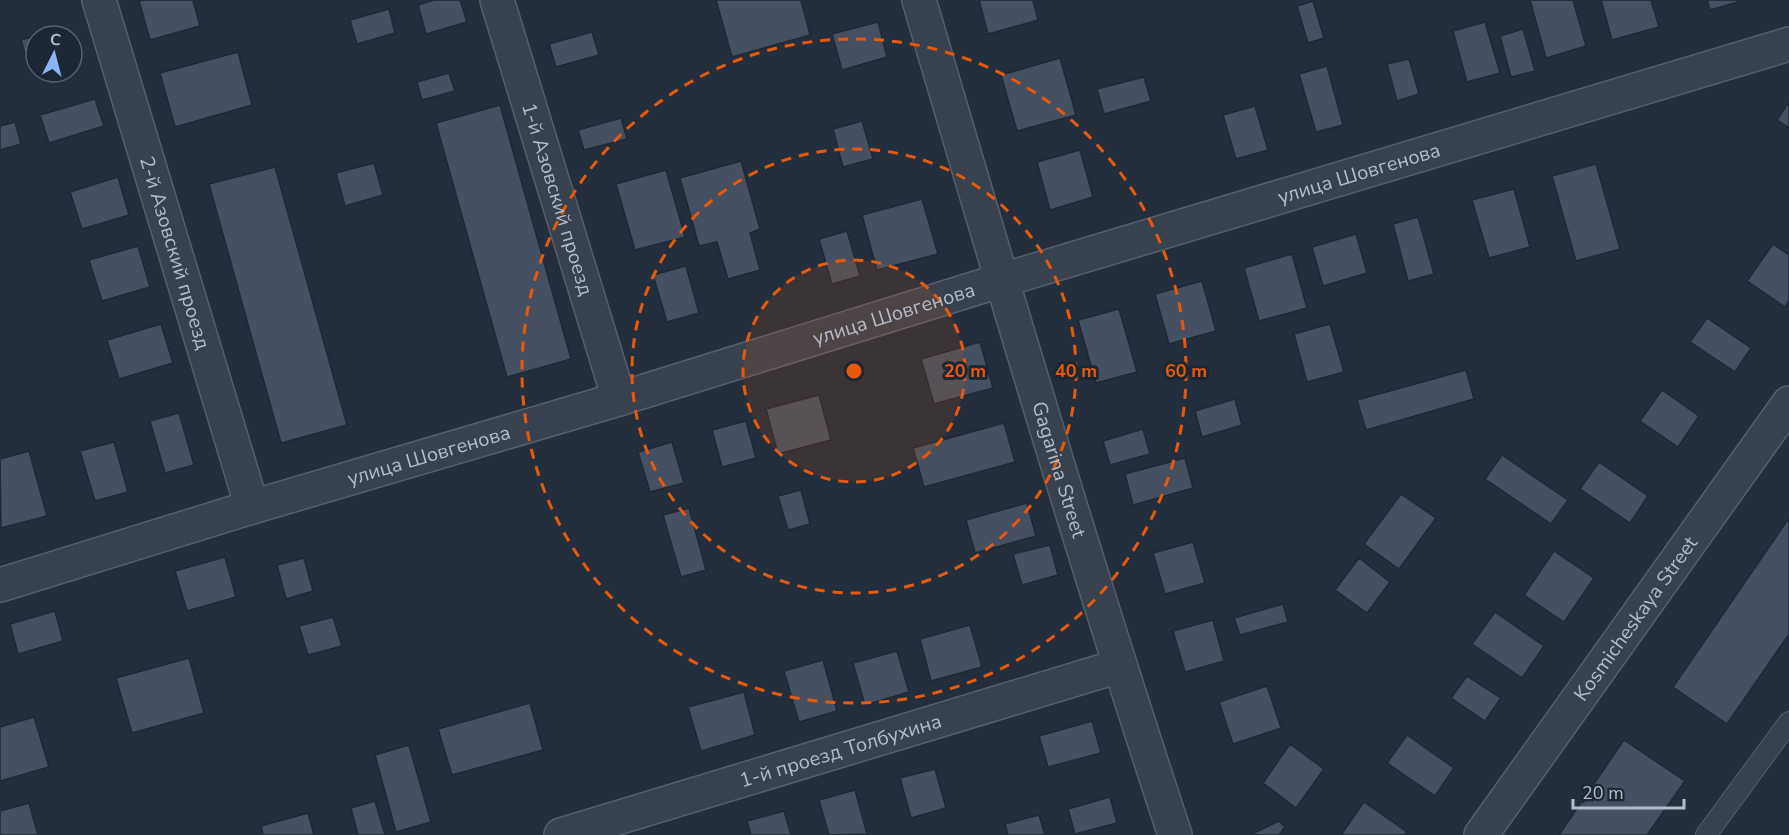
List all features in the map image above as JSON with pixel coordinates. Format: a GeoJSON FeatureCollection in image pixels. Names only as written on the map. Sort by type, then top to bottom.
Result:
{"type":"FeatureCollection","features":[{"type":"Feature","properties":{"kind":"street","name":"2-й Азовский проезд"},"geometry":{"type":"LineString","coordinates":[[99,0],[252,507]]}},
{"type":"Feature","properties":{"kind":"street","name":"1-й Азовский проезд"},"geometry":{"type":"LineString","coordinates":[[497,0],[619,399]]}},
{"type":"Feature","properties":{"kind":"street","name":"Gagarina Street"},"geometry":{"type":"LineString","coordinates":[[919,0],[1119,666],[1175,835]]}},
{"type":"Feature","properties":{"kind":"street","name":"улица Шовгенова"},"geometry":{"type":"LineString","coordinates":[[0,585],[1789,44]]}},
{"type":"Feature","properties":{"kind":"street","name":"Kosmicheskaya Street"},"geometry":{"type":"LineString","coordinates":[[1481,835],[1789,403]]}},
{"type":"Feature","properties":{"kind":"street","name":"1-й проезд Толбухина"},"geometry":{"type":"LineString","coordinates":[[561,835],[1119,666]]}},
{"type":"Feature","properties":{"kind":"lane"},"geometry":{"type":"LineString","coordinates":[[1706,835],[1789,722]]}},
{"type":"Feature","properties":{"kind":"building"},"geometry":{"type":"Polygon","coordinates":[[[193,0],[200,26],[150,40],[139,1],[193,0]]]}},
{"type":"Feature","properties":{"kind":"building"},"geometry":{"type":"Polygon","coordinates":[[[434,0],[460,0],[467,22],[426,34],[418,5],[434,0]]]}},
{"type":"Feature","properties":{"kind":"building"},"geometry":{"type":"Polygon","coordinates":[[[716,0],[801,0],[810,35],[732,57],[716,0]]]}},
{"type":"Feature","properties":{"kind":"building"},"geometry":{"type":"Polygon","coordinates":[[[979,0],[1033,0],[1038,20],[988,34],[979,0]]]}},
{"type":"Feature","properties":{"kind":"building"},"geometry":{"type":"Polygon","coordinates":[[[1530,0],[1573,0],[1586,46],[1546,58],[1530,0]]]}},
{"type":"Feature","properties":{"kind":"building"},"geometry":{"type":"Polygon","coordinates":[[[1601,0],[1651,0],[1659,27],[1612,40],[1601,0]]]}},
{"type":"Feature","properties":{"kind":"building"},"geometry":{"type":"Polygon","coordinates":[[[1707,0],[1737,0],[1738,2],[1710,10],[1707,0]]]}},
{"type":"Feature","properties":{"kind":"building"},"geometry":{"type":"Polygon","coordinates":[[[1313,1],[1324,38],[1308,43],[1297,6],[1313,1]]]}},
{"type":"Feature","properties":{"kind":"building"},"geometry":{"type":"Polygon","coordinates":[[[389,9],[395,33],[357,44],[350,20],[389,9]]]}},
{"type":"Feature","properties":{"kind":"building"},"geometry":{"type":"Polygon","coordinates":[[[878,22],[887,57],[842,70],[832,34],[878,22]]]}},
{"type":"Feature","properties":{"kind":"building"},"geometry":{"type":"Polygon","coordinates":[[[1485,22],[1500,73],[1467,82],[1453,31],[1485,22]]]}},
{"type":"Feature","properties":{"kind":"building"},"geometry":{"type":"Polygon","coordinates":[[[1523,29],[1535,71],[1511,77],[1500,36],[1523,29]]]}},
{"type":"Feature","properties":{"kind":"building"},"geometry":{"type":"Polygon","coordinates":[[[592,32],[599,55],[556,67],[549,44],[592,32]]]}},
{"type":"Feature","properties":{"kind":"building"},"geometry":{"type":"Polygon","coordinates":[[[238,52],[252,105],[175,127],[160,73],[238,52]]]}},
{"type":"Feature","properties":{"kind":"building"},"geometry":{"type":"Polygon","coordinates":[[[1060,58],[1076,115],[1017,131],[1001,75],[1060,58]]]}},
{"type":"Feature","properties":{"kind":"building"},"geometry":{"type":"Polygon","coordinates":[[[1409,59],[1419,94],[1397,101],[1387,64],[1409,59]]]}},
{"type":"Feature","properties":{"kind":"building"},"geometry":{"type":"Polygon","coordinates":[[[1327,66],[1343,125],[1316,132],[1299,74],[1327,66]]]}},
{"type":"Feature","properties":{"kind":"building"},"geometry":{"type":"Polygon","coordinates":[[[449,73],[455,91],[422,100],[417,82],[449,73]]]}},
{"type":"Feature","properties":{"kind":"building"},"geometry":{"type":"Polygon","coordinates":[[[1144,77],[1151,101],[1104,114],[1097,89],[1144,77]]]}},
{"type":"Feature","properties":{"kind":"building"},"geometry":{"type":"Polygon","coordinates":[[[95,99],[104,126],[49,143],[40,115],[95,99]]]}},
{"type":"Feature","properties":{"kind":"building"},"geometry":{"type":"Polygon","coordinates":[[[1789,102],[1789,128],[1777,120],[1789,102]]]}},
{"type":"Feature","properties":{"kind":"building"},"geometry":{"type":"Polygon","coordinates":[[[500,105],[571,359],[507,377],[436,123],[500,105]]]}},
{"type":"Feature","properties":{"kind":"building"},"geometry":{"type":"Polygon","coordinates":[[[1255,106],[1268,150],[1236,159],[1223,115],[1255,106]]]}},
{"type":"Feature","properties":{"kind":"building"},"geometry":{"type":"Polygon","coordinates":[[[621,118],[627,139],[584,150],[578,130],[621,118]]]}},
{"type":"Feature","properties":{"kind":"building"},"geometry":{"type":"Polygon","coordinates":[[[862,121],[873,159],[843,167],[833,129],[862,121]]]}},
{"type":"Feature","properties":{"kind":"building"},"geometry":{"type":"Polygon","coordinates":[[[15,122],[21,144],[0,150],[0,126],[15,122]]]}},
{"type":"Feature","properties":{"kind":"building"},"geometry":{"type":"Polygon","coordinates":[[[1080,150],[1093,197],[1050,210],[1037,162],[1080,150]]]}},
{"type":"Feature","properties":{"kind":"building"},"geometry":{"type":"Polygon","coordinates":[[[741,161],[760,229],[750,233],[760,270],[728,279],[717,242],[699,246],[680,178],[741,161]]]}},
{"type":"Feature","properties":{"kind":"building"},"geometry":{"type":"Polygon","coordinates":[[[374,163],[383,195],[345,206],[336,173],[374,163]]]}},
{"type":"Feature","properties":{"kind":"building"},"geometry":{"type":"Polygon","coordinates":[[[1596,164],[1620,249],[1576,261],[1552,176],[1596,164]]]}},
{"type":"Feature","properties":{"kind":"building"},"geometry":{"type":"Polygon","coordinates":[[[275,167],[347,425],[281,443],[209,184],[275,167]]]}},
{"type":"Feature","properties":{"kind":"building"},"geometry":{"type":"Polygon","coordinates":[[[666,170],[685,237],[635,250],[616,184],[666,170]]]}},
{"type":"Feature","properties":{"kind":"building"},"geometry":{"type":"Polygon","coordinates":[[[118,177],[129,215],[82,229],[70,192],[118,177]]]}},
{"type":"Feature","properties":{"kind":"building"},"geometry":{"type":"Polygon","coordinates":[[[1514,189],[1530,247],[1489,258],[1472,200],[1514,189]]]}},
{"type":"Feature","properties":{"kind":"building"},"geometry":{"type":"Polygon","coordinates":[[[922,199],[938,254],[877,270],[862,215],[922,199]]]}},
{"type":"Feature","properties":{"kind":"building"},"geometry":{"type":"Polygon","coordinates":[[[1418,217],[1434,274],[1408,281],[1393,224],[1418,217]]]}},
{"type":"Feature","properties":{"kind":"building"},"geometry":{"type":"Polygon","coordinates":[[[847,231],[860,276],[832,284],[819,239],[847,231]]]}},
{"type":"Feature","properties":{"kind":"building"},"geometry":{"type":"Polygon","coordinates":[[[1356,234],[1367,273],[1323,286],[1312,247],[1356,234]]]}},
{"type":"Feature","properties":{"kind":"building"},"geometry":{"type":"Polygon","coordinates":[[[1773,244],[1789,255],[1789,301],[1785,307],[1747,281],[1773,244]]]}},
{"type":"Feature","properties":{"kind":"building"},"geometry":{"type":"Polygon","coordinates":[[[138,246],[150,287],[102,301],[89,260],[138,246]]]}},
{"type":"Feature","properties":{"kind":"building"},"geometry":{"type":"Polygon","coordinates":[[[1292,254],[1307,308],[1259,321],[1244,268],[1292,254]]]}},
{"type":"Feature","properties":{"kind":"building"},"geometry":{"type":"Polygon","coordinates":[[[686,266],[699,313],[667,322],[653,275],[686,266]]]}},
{"type":"Feature","properties":{"kind":"building"},"geometry":{"type":"Polygon","coordinates":[[[1202,281],[1216,331],[1169,344],[1155,294],[1202,281]]]}},
{"type":"Feature","properties":{"kind":"building"},"geometry":{"type":"Polygon","coordinates":[[[1119,309],[1137,372],[1096,383],[1078,320],[1119,309]]]}},
{"type":"Feature","properties":{"kind":"building"},"geometry":{"type":"Polygon","coordinates":[[[1707,318],[1751,348],[1735,372],[1690,342],[1707,318]]]}},
{"type":"Feature","properties":{"kind":"building"},"geometry":{"type":"Polygon","coordinates":[[[161,324],[173,363],[119,379],[107,340],[161,324]]]}},
{"type":"Feature","properties":{"kind":"building"},"geometry":{"type":"Polygon","coordinates":[[[1330,324],[1344,372],[1307,382],[1294,334],[1330,324]]]}},
{"type":"Feature","properties":{"kind":"building"},"geometry":{"type":"Polygon","coordinates":[[[980,342],[993,388],[934,404],[921,359],[980,342]]]}},
{"type":"Feature","properties":{"kind":"building"},"geometry":{"type":"Polygon","coordinates":[[[1466,370],[1474,399],[1366,430],[1357,400],[1466,370]]]}},
{"type":"Feature","properties":{"kind":"building"},"geometry":{"type":"Polygon","coordinates":[[[1662,390],[1699,416],[1678,447],[1640,421],[1662,390]]]}},
{"type":"Feature","properties":{"kind":"building"},"geometry":{"type":"Polygon","coordinates":[[[819,395],[831,440],[778,454],[766,409],[819,395]]]}},
{"type":"Feature","properties":{"kind":"building"},"geometry":{"type":"Polygon","coordinates":[[[1235,399],[1242,425],[1202,437],[1195,411],[1235,399]]]}},
{"type":"Feature","properties":{"kind":"building"},"geometry":{"type":"Polygon","coordinates":[[[179,413],[194,465],[165,473],[150,421],[179,413]]]}},
{"type":"Feature","properties":{"kind":"building"},"geometry":{"type":"Polygon","coordinates":[[[746,421],[756,458],[722,467],[712,430],[746,421]]]}},
{"type":"Feature","properties":{"kind":"building"},"geometry":{"type":"Polygon","coordinates":[[[1004,423],[1015,462],[924,487],[913,448],[1004,423]]]}},
{"type":"Feature","properties":{"kind":"building"},"geometry":{"type":"Polygon","coordinates":[[[1143,429],[1150,454],[1110,465],[1103,441],[1143,429]]]}},
{"type":"Feature","properties":{"kind":"building"},"geometry":{"type":"Polygon","coordinates":[[[114,442],[128,492],[95,501],[80,451],[114,442]]]}},
{"type":"Feature","properties":{"kind":"building"},"geometry":{"type":"Polygon","coordinates":[[[672,442],[684,483],[650,492],[638,452],[672,442]]]}},
{"type":"Feature","properties":{"kind":"building"},"geometry":{"type":"Polygon","coordinates":[[[29,451],[47,516],[1,528],[0,459],[29,451]]]}},
{"type":"Feature","properties":{"kind":"building"},"geometry":{"type":"Polygon","coordinates":[[[1502,455],[1568,500],[1551,524],[1485,479],[1502,455]]]}},
{"type":"Feature","properties":{"kind":"building"},"geometry":{"type":"Polygon","coordinates":[[[1185,458],[1193,488],[1133,505],[1125,474],[1185,458]]]}},
{"type":"Feature","properties":{"kind":"building"},"geometry":{"type":"Polygon","coordinates":[[[1599,462],[1648,496],[1630,523],[1580,489],[1599,462]]]}},
{"type":"Feature","properties":{"kind":"building"},"geometry":{"type":"Polygon","coordinates":[[[801,490],[810,524],[788,530],[778,496],[801,490]]]}},
{"type":"Feature","properties":{"kind":"building"},"geometry":{"type":"Polygon","coordinates":[[[1401,494],[1436,518],[1399,569],[1364,544],[1401,494]]]}},
{"type":"Feature","properties":{"kind":"building"},"geometry":{"type":"Polygon","coordinates":[[[1027,503],[1036,536],[975,553],[966,520],[1027,503]]]}},
{"type":"Feature","properties":{"kind":"building"},"geometry":{"type":"Polygon","coordinates":[[[689,508],[706,570],[681,577],[663,515],[689,508]]]}},
{"type":"Feature","properties":{"kind":"building"},"geometry":{"type":"Polygon","coordinates":[[[1789,518],[1789,634],[1727,724],[1673,687],[1789,518]]]}},
{"type":"Feature","properties":{"kind":"building"},"geometry":{"type":"Polygon","coordinates":[[[1193,542],[1205,583],[1165,594],[1153,553],[1193,542]]]}},
{"type":"Feature","properties":{"kind":"building"},"geometry":{"type":"Polygon","coordinates":[[[1050,545],[1058,575],[1022,585],[1013,554],[1050,545]]]}},
{"type":"Feature","properties":{"kind":"building"},"geometry":{"type":"Polygon","coordinates":[[[1554,551],[1594,578],[1564,622],[1524,595],[1554,551]]]}},
{"type":"Feature","properties":{"kind":"building"},"geometry":{"type":"Polygon","coordinates":[[[225,557],[236,597],[187,611],[175,571],[225,557]]]}},
{"type":"Feature","properties":{"kind":"building"},"geometry":{"type":"Polygon","coordinates":[[[304,558],[313,591],[286,599],[277,565],[304,558]]]}},
{"type":"Feature","properties":{"kind":"building"},"geometry":{"type":"Polygon","coordinates":[[[1359,558],[1390,582],[1367,613],[1335,590],[1359,558]]]}},
{"type":"Feature","properties":{"kind":"building"},"geometry":{"type":"Polygon","coordinates":[[[1283,604],[1288,622],[1240,635],[1234,618],[1283,604]]]}},
{"type":"Feature","properties":{"kind":"building"},"geometry":{"type":"Polygon","coordinates":[[[55,611],[63,641],[18,654],[10,624],[55,611]]]}},
{"type":"Feature","properties":{"kind":"building"},"geometry":{"type":"Polygon","coordinates":[[[1495,612],[1544,646],[1522,678],[1472,644],[1495,612]]]}},
{"type":"Feature","properties":{"kind":"building"},"geometry":{"type":"Polygon","coordinates":[[[333,617],[342,646],[308,655],[299,626],[333,617]]]}},
{"type":"Feature","properties":{"kind":"building"},"geometry":{"type":"Polygon","coordinates":[[[1213,620],[1224,661],[1185,672],[1173,631],[1213,620]]]}},
{"type":"Feature","properties":{"kind":"building"},"geometry":{"type":"Polygon","coordinates":[[[970,625],[982,667],[931,681],[920,639],[970,625]]]}},
{"type":"Feature","properties":{"kind":"building"},"geometry":{"type":"Polygon","coordinates":[[[897,651],[909,692],[865,705],[853,663],[897,651]]]}},
{"type":"Feature","properties":{"kind":"building"},"geometry":{"type":"Polygon","coordinates":[[[189,658],[204,713],[132,733],[116,678],[189,658]]]}},
{"type":"Feature","properties":{"kind":"building"},"geometry":{"type":"Polygon","coordinates":[[[823,660],[837,711],[799,722],[784,671],[823,660]]]}},
{"type":"Feature","properties":{"kind":"building"},"geometry":{"type":"Polygon","coordinates":[[[1467,676],[1501,698],[1485,721],[1451,698],[1467,676]]]}},
{"type":"Feature","properties":{"kind":"building"},"geometry":{"type":"Polygon","coordinates":[[[1267,686],[1281,728],[1233,744],[1219,702],[1267,686]]]}},
{"type":"Feature","properties":{"kind":"building"},"geometry":{"type":"Polygon","coordinates":[[[744,692],[755,735],[701,751],[688,707],[744,692]]]}},
{"type":"Feature","properties":{"kind":"building"},"geometry":{"type":"Polygon","coordinates":[[[530,703],[543,750],[452,775],[438,729],[530,703]]]}},
{"type":"Feature","properties":{"kind":"building"},"geometry":{"type":"Polygon","coordinates":[[[34,717],[49,767],[0,781],[0,727],[34,717]]]}},
{"type":"Feature","properties":{"kind":"building"},"geometry":{"type":"Polygon","coordinates":[[[1092,721],[1101,753],[1048,767],[1039,736],[1092,721]]]}},
{"type":"Feature","properties":{"kind":"building"},"geometry":{"type":"Polygon","coordinates":[[[1407,735],[1454,768],[1435,796],[1387,763],[1407,735]]]}},
{"type":"Feature","properties":{"kind":"building"},"geometry":{"type":"Polygon","coordinates":[[[1624,740],[1685,781],[1647,835],[1559,835],[1624,740]]]}},
{"type":"Feature","properties":{"kind":"building"},"geometry":{"type":"Polygon","coordinates":[[[1290,744],[1324,769],[1296,808],[1263,783],[1290,744]]]}},
{"type":"Feature","properties":{"kind":"building"},"geometry":{"type":"Polygon","coordinates":[[[409,745],[431,822],[396,832],[375,755],[409,745]]]}},
{"type":"Feature","properties":{"kind":"building"},"geometry":{"type":"Polygon","coordinates":[[[935,769],[946,808],[911,818],[900,778],[935,769]]]}},
{"type":"Feature","properties":{"kind":"building"},"geometry":{"type":"Polygon","coordinates":[[[855,790],[867,834],[829,835],[819,800],[855,790]]]}},
{"type":"Feature","properties":{"kind":"building"},"geometry":{"type":"Polygon","coordinates":[[[1110,797],[1117,823],[1075,834],[1068,809],[1110,797]]]}},
{"type":"Feature","properties":{"kind":"building"},"geometry":{"type":"Polygon","coordinates":[[[375,801],[385,835],[358,835],[351,808],[375,801]]]}},
{"type":"Feature","properties":{"kind":"building"},"geometry":{"type":"Polygon","coordinates":[[[1364,802],[1407,832],[1404,835],[1341,835],[1364,802]]]}},
{"type":"Feature","properties":{"kind":"building"},"geometry":{"type":"Polygon","coordinates":[[[29,803],[38,835],[0,835],[0,811],[29,803]]]}},
{"type":"Feature","properties":{"kind":"building"},"geometry":{"type":"Polygon","coordinates":[[[784,811],[791,835],[751,835],[747,821],[784,811]]]}},
{"type":"Feature","properties":{"kind":"building"},"geometry":{"type":"Polygon","coordinates":[[[308,813],[314,835],[263,835],[261,826],[308,813]]]}},
{"type":"Feature","properties":{"kind":"building"},"geometry":{"type":"Polygon","coordinates":[[[1039,815],[1045,835],[1008,835],[1005,824],[1039,815]]]}},
{"type":"Feature","properties":{"kind":"building"},"geometry":{"type":"Polygon","coordinates":[[[1279,821],[1285,827],[1279,835],[1250,835],[1279,821]]]}}]}
